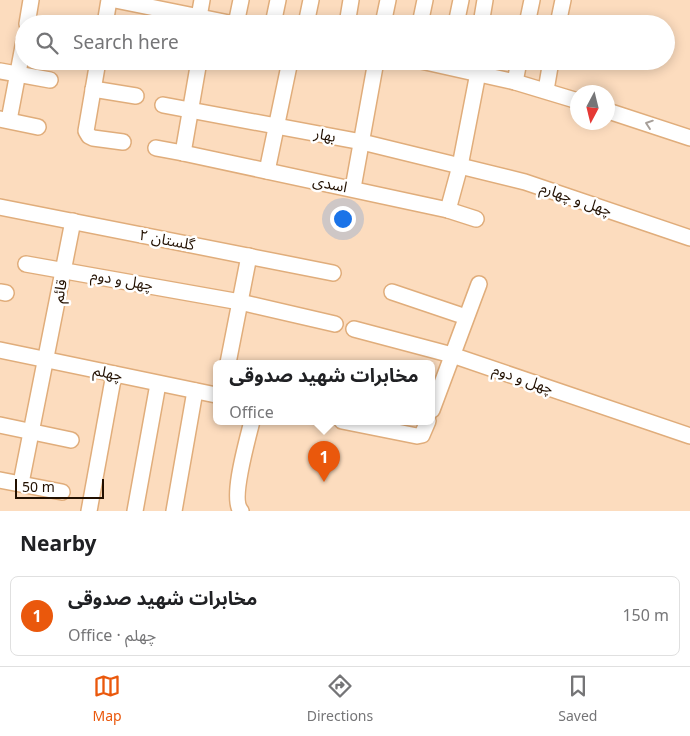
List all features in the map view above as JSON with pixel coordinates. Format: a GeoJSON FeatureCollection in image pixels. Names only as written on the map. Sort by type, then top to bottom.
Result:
{"type":"FeatureCollection","features":[{"type":"Feature","properties":{"kind":"street"},"geometry":{"type":"LineString","coordinates":[[28,15],[31,0]]}},
{"type":"Feature","properties":{"kind":"street"},"geometry":{"type":"LineString","coordinates":[[106,15],[109,0]]}},
{"type":"Feature","properties":{"kind":"street"},"geometry":{"type":"LineString","coordinates":[[115,0],[167,5],[192,15]]}},
{"type":"Feature","properties":{"kind":"street"},"geometry":{"type":"LineString","coordinates":[[202,0],[204,15]]}},
{"type":"Feature","properties":{"kind":"street"},"geometry":{"type":"LineString","coordinates":[[237,15],[241,0]]}},
{"type":"Feature","properties":{"kind":"street"},"geometry":{"type":"LineString","coordinates":[[275,15],[278,0]]}},
{"type":"Feature","properties":{"kind":"street"},"geometry":{"type":"LineString","coordinates":[[308,15],[311,0]]}},
{"type":"Feature","properties":{"kind":"street"},"geometry":{"type":"LineString","coordinates":[[348,15],[351,0]]}},
{"type":"Feature","properties":{"kind":"street"},"geometry":{"type":"LineString","coordinates":[[385,15],[388,0]]}},
{"type":"Feature","properties":{"kind":"street"},"geometry":{"type":"LineString","coordinates":[[422,15],[425,0]]}},
{"type":"Feature","properties":{"kind":"street"},"geometry":{"type":"LineString","coordinates":[[458,15],[461,0]]}},
{"type":"Feature","properties":{"kind":"street"},"geometry":{"type":"LineString","coordinates":[[482,15],[486,0]]}},
{"type":"Feature","properties":{"kind":"street"},"geometry":{"type":"LineString","coordinates":[[529,15],[532,0]]}},
{"type":"Feature","properties":{"kind":"street"},"geometry":{"type":"LineString","coordinates":[[560,15],[563,0]]}},
{"type":"Feature","properties":{"kind":"street"},"geometry":{"type":"LineString","coordinates":[[19,70],[5,119],[38,127]]}},
{"type":"Feature","properties":{"kind":"street"},"geometry":{"type":"LineString","coordinates":[[96,70],[86,132],[92,138],[123,142]]}},
{"type":"Feature","properties":{"kind":"street"},"geometry":{"type":"LineString","coordinates":[[183,153],[197,70]]}},
{"type":"Feature","properties":{"kind":"street"},"geometry":{"type":"LineString","coordinates":[[267,170],[288,70]]}},
{"type":"Feature","properties":{"kind":"street"},"geometry":{"type":"LineString","coordinates":[[353,188],[374,70]]}},
{"type":"Feature","properties":{"kind":"street"},"geometry":{"type":"LineString","coordinates":[[448,210],[460,166],[474,70]]}},
{"type":"Feature","properties":{"kind":"street"},"geometry":{"type":"LineString","coordinates":[[480,70],[570,98]]}},
{"type":"Feature","properties":{"kind":"street"},"geometry":{"type":"LineString","coordinates":[[515,82],[517,70]]}},
{"type":"Feature","properties":{"kind":"street"},"geometry":{"type":"LineString","coordinates":[[546,90],[549,70]]}},
{"type":"Feature","properties":{"kind":"street"},"geometry":{"type":"LineString","coordinates":[[0,71],[50,80]]}},
{"type":"Feature","properties":{"kind":"street"},"geometry":{"type":"LineString","coordinates":[[93,89],[136,96]]}},
{"type":"Feature","properties":{"kind":"street","name":"بهار"},"geometry":{"type":"LineString","coordinates":[[163,105],[362,142],[460,166]]}},
{"type":"Feature","properties":{"kind":"street"},"geometry":{"type":"LineString","coordinates":[[615,113],[690,138]]}},
{"type":"Feature","properties":{"kind":"street","name":"اسدی"},"geometry":{"type":"LineString","coordinates":[[156,148],[353,188],[448,210],[476,219]]}},
{"type":"Feature","properties":{"kind":"street","name":"چهل و چهارم"},"geometry":{"type":"LineString","coordinates":[[460,166],[525,182],[690,238]]}},
{"type":"Feature","properties":{"kind":"street","name":"گلستان ۲"},"geometry":{"type":"LineString","coordinates":[[0,207],[333,272]]}},
{"type":"Feature","properties":{"kind":"street","name":"قائم"},"geometry":{"type":"LineString","coordinates":[[21,483],[73,221]]}},
{"type":"Feature","properties":{"kind":"street"},"geometry":{"type":"LineString","coordinates":[[229,360],[249,256]]}},
{"type":"Feature","properties":{"kind":"street","name":"چهل و دوم"},"geometry":{"type":"LineString","coordinates":[[26,264],[64,269],[240,302],[335,324]]}},
{"type":"Feature","properties":{"kind":"street"},"geometry":{"type":"LineString","coordinates":[[435,402],[479,284]]}},
{"type":"Feature","properties":{"kind":"street"},"geometry":{"type":"LineString","coordinates":[[392,292],[466,317]]}},
{"type":"Feature","properties":{"kind":"street","name":"چهل و دوم"},"geometry":{"type":"LineString","coordinates":[[354,329],[452,355],[690,436]]}},
{"type":"Feature","properties":{"kind":"street","name":"چهلم"},"geometry":{"type":"LineString","coordinates":[[0,350],[213,394]]}},
{"type":"Feature","properties":{"kind":"street"},"geometry":{"type":"LineString","coordinates":[[89,511],[114,374]]}},
{"type":"Feature","properties":{"kind":"street"},"geometry":{"type":"LineString","coordinates":[[135,511],[158,384]]}},
{"type":"Feature","properties":{"kind":"street"},"geometry":{"type":"LineString","coordinates":[[174,511],[195,390]]}},
{"type":"Feature","properties":{"kind":"street"},"geometry":{"type":"LineString","coordinates":[[0,425],[71,440]]}},
{"type":"Feature","properties":{"kind":"street"},"geometry":{"type":"LineString","coordinates":[[241,511],[237,507],[236,492],[251,425]]}},
{"type":"Feature","properties":{"kind":"street"},"geometry":{"type":"LineString","coordinates":[[362,425],[417,436],[422,435],[426,425]]}},
{"type":"Feature","properties":{"kind":"street"},"geometry":{"type":"LineString","coordinates":[[0,480],[62,492]]}},
{"type":"Feature","properties":{"kind":"place","name":"مخابرات شهید صدوقی"},"geometry":{"type":"Point","coordinates":[324,482]}}]}
